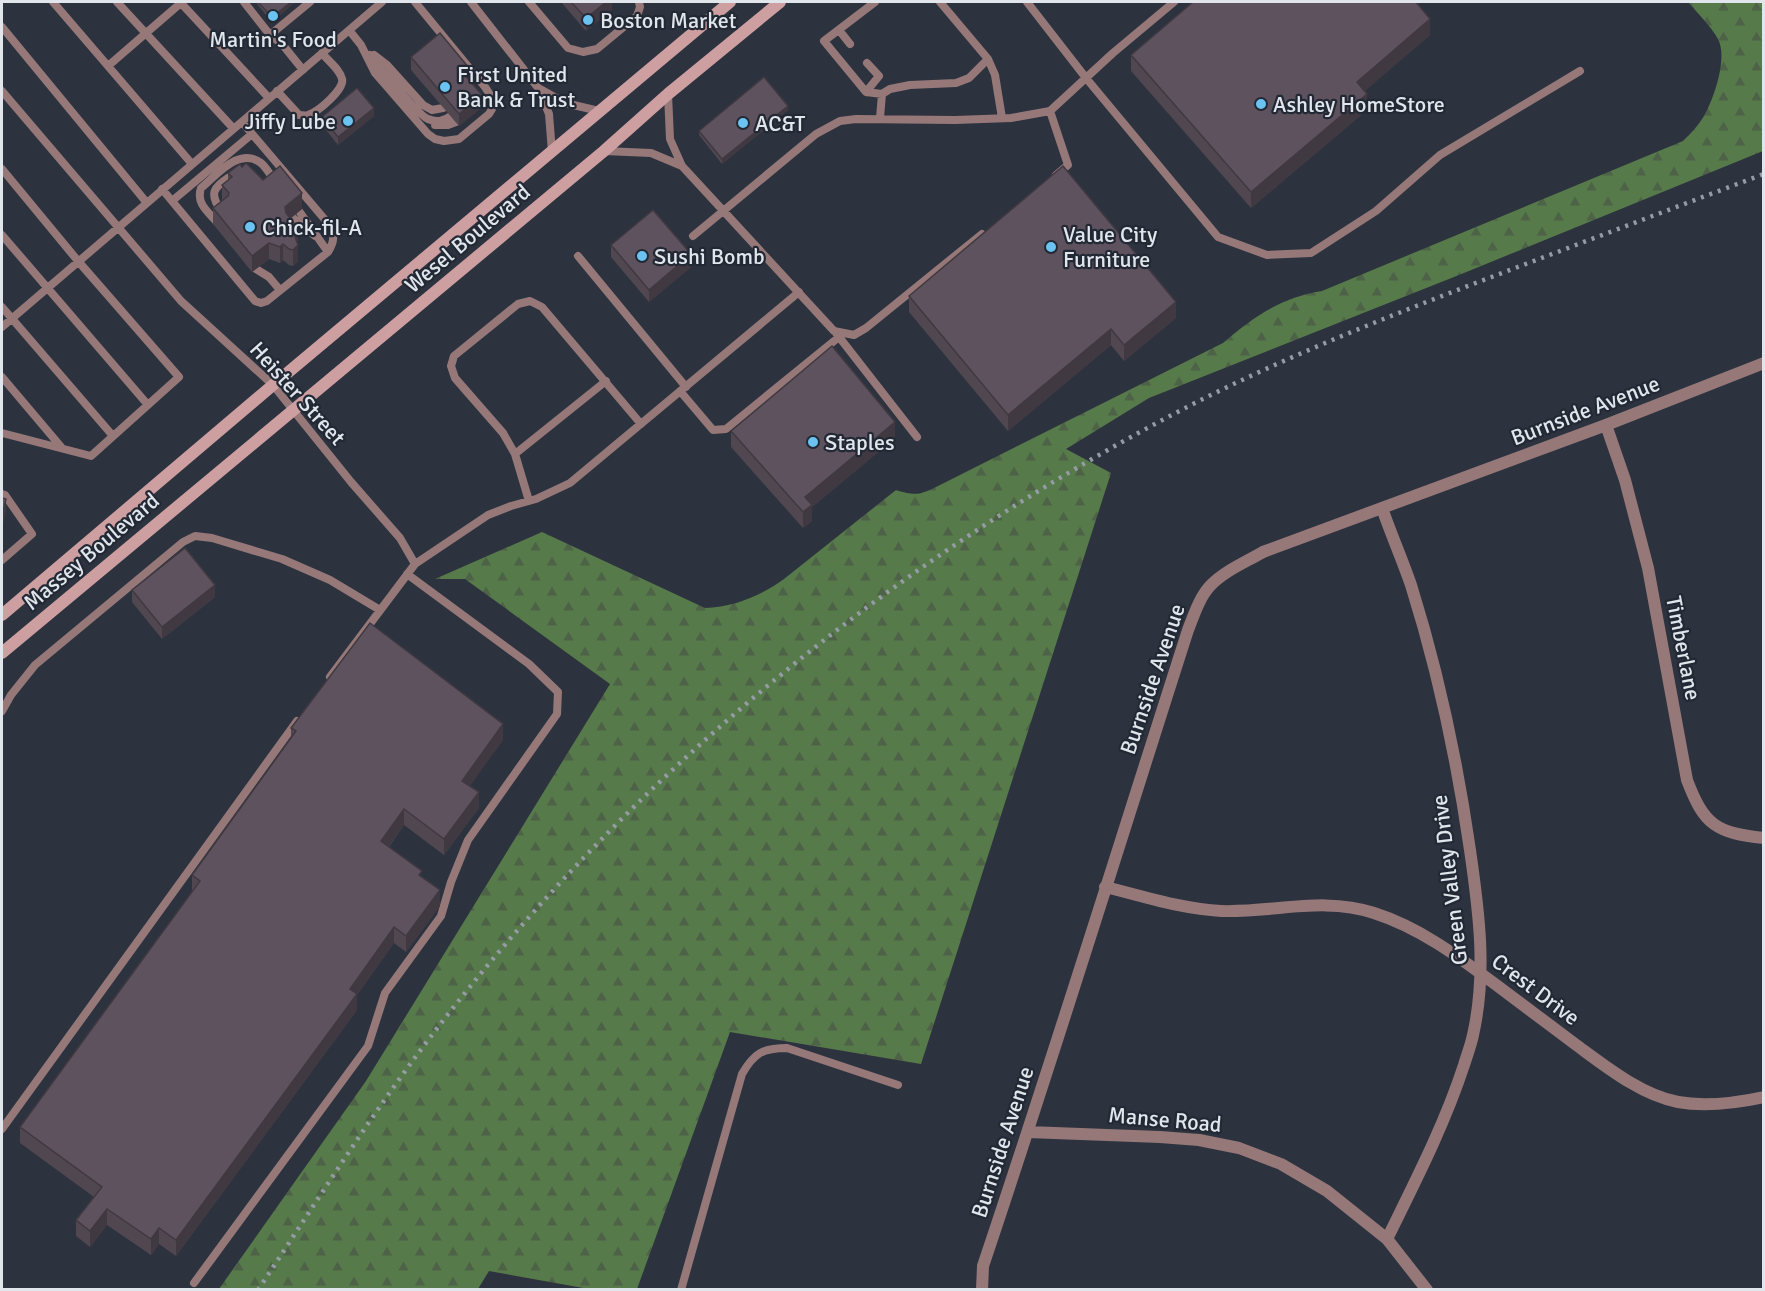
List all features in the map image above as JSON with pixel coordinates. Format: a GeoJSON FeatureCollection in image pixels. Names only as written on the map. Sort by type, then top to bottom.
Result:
{"type":"FeatureCollection","features":[{"type":"Feature","properties":{"kind":"main road","name":"Wesel Boulevard"},"geometry":{"type":"LineString","coordinates":[[145,495],[730,2]]}},
{"type":"Feature","properties":{"kind":"main road","name":"Wesel Boulevard"},"geometry":{"type":"LineString","coordinates":[[179,504],[780,2]]}},
{"type":"Feature","properties":{"kind":"main road","name":"Massey Boulevard"},"geometry":{"type":"LineString","coordinates":[[2,615],[145,495]]}},
{"type":"Feature","properties":{"kind":"main road","name":"Massey Boulevard"},"geometry":{"type":"LineString","coordinates":[[2,653],[179,504]]}},
{"type":"Feature","properties":{"kind":"street","name":"Burnside Avenue"},"geometry":{"type":"LineString","coordinates":[[982,1290],[983,1266],[1105,887],[1188,630],[1198,604],[1209,586],[1263,552],[1606,425],[1764,363]]}},
{"type":"Feature","properties":{"kind":"street","name":"Timberlane"},"geometry":{"type":"LineString","coordinates":[[1606,425],[1625,480],[1648,568],[1687,780],[1696,805],[1709,820],[1723,830],[1738,835],[1764,838]]}},
{"type":"Feature","properties":{"kind":"street","name":"Green Valley Drive"},"geometry":{"type":"LineString","coordinates":[[1382,508],[1410,583],[1432,656],[1450,731],[1479,910],[1482,974],[1473,1035],[1458,1082],[1439,1131],[1386,1239]]}},
{"type":"Feature","properties":{"kind":"street","name":"Crest Drive"},"geometry":{"type":"LineString","coordinates":[[1105,887],[1186,907],[1253,910],[1308,905],[1344,906],[1373,912],[1439,944],[1612,1072],[1649,1092],[1677,1102],[1714,1104],[1764,1097]]}},
{"type":"Feature","properties":{"kind":"street","name":"Manse Road"},"geometry":{"type":"LineString","coordinates":[[1028,1132],[1199,1140],[1239,1148],[1281,1164],[1327,1191],[1386,1239],[1427,1290]]}},
{"type":"Feature","properties":{"kind":"lane"},"geometry":{"type":"LineString","coordinates":[[53,2],[192,164]]}},
{"type":"Feature","properties":{"kind":"lane"},"geometry":{"type":"LineString","coordinates":[[117,2],[233,128]]}},
{"type":"Feature","properties":{"kind":"lane"},"geometry":{"type":"LineString","coordinates":[[108,66],[181,2],[269,98]]}},
{"type":"Feature","properties":{"kind":"lane"},"geometry":{"type":"LineString","coordinates":[[244,2],[303,70]]}},
{"type":"Feature","properties":{"kind":"lane"},"geometry":{"type":"LineString","coordinates":[[270,34],[288,14],[310,2]]}},
{"type":"Feature","properties":{"kind":"lane"},"geometry":{"type":"LineString","coordinates":[[2,327],[380,2]]}},
{"type":"Feature","properties":{"kind":"lane"},"geometry":{"type":"LineString","coordinates":[[362,45],[375,73],[428,134],[435,139],[452,141],[467,133],[489,114],[492,103],[415,2]]}},
{"type":"Feature","properties":{"kind":"lane"},"geometry":{"type":"LineString","coordinates":[[471,2],[539,88],[549,114],[552,152]]}},
{"type":"Feature","properties":{"kind":"lane"},"geometry":{"type":"LineString","coordinates":[[529,2],[568,48],[583,52],[597,49],[637,16],[639,2]]}},
{"type":"Feature","properties":{"kind":"lane"},"geometry":{"type":"LineString","coordinates":[[875,2],[824,41],[866,92],[882,94],[890,88],[910,85],[956,83],[969,78],[988,59]]}},
{"type":"Feature","properties":{"kind":"lane"},"geometry":{"type":"LineString","coordinates":[[940,2],[988,59],[995,75],[1002,118]]}},
{"type":"Feature","properties":{"kind":"lane"},"geometry":{"type":"LineString","coordinates":[[1027,2],[1086,78],[1218,237],[1267,255],[1311,253],[1376,211],[1440,155],[1580,71]]}},
{"type":"Feature","properties":{"kind":"lane"},"geometry":{"type":"LineString","coordinates":[[693,236],[826,127],[840,121],[856,118],[955,120],[1002,118],[1050,111],[1174,2]]}},
{"type":"Feature","properties":{"kind":"lane"},"geometry":{"type":"LineString","coordinates":[[2,27],[147,203]]}},
{"type":"Feature","properties":{"kind":"lane"},"geometry":{"type":"LineString","coordinates":[[349,30],[423,116],[436,121],[453,119]]}},
{"type":"Feature","properties":{"kind":"lane"},"geometry":{"type":"LineString","coordinates":[[839,30],[850,44]]}},
{"type":"Feature","properties":{"kind":"lane"},"geometry":{"type":"LineString","coordinates":[[362,45],[387,64],[423,105],[432,110],[443,108]]}},
{"type":"Feature","properties":{"kind":"lane"},"geometry":{"type":"LineString","coordinates":[[277,91],[299,115],[309,115],[322,106],[343,86],[343,80],[322,53]]}},
{"type":"Feature","properties":{"kind":"lane"},"geometry":{"type":"LineString","coordinates":[[866,92],[879,76],[867,63]]}},
{"type":"Feature","properties":{"kind":"lane"},"geometry":{"type":"LineString","coordinates":[[539,88],[565,103],[599,111]]}},
{"type":"Feature","properties":{"kind":"lane","name":"Heister Street"},"geometry":{"type":"LineString","coordinates":[[2,92],[181,301],[273,385],[351,482],[400,538],[415,564]]}},
{"type":"Feature","properties":{"kind":"lane"},"geometry":{"type":"LineString","coordinates":[[668,94],[670,139],[682,166],[836,334],[917,437]]}},
{"type":"Feature","properties":{"kind":"lane"},"geometry":{"type":"LineString","coordinates":[[880,118],[882,94]]}},
{"type":"Feature","properties":{"kind":"lane"},"geometry":{"type":"LineString","coordinates":[[1048,182],[1068,165],[1050,111]]}},
{"type":"Feature","properties":{"kind":"lane"},"geometry":{"type":"LineString","coordinates":[[162,189],[255,301],[261,303],[267,301],[328,252],[333,243],[333,233],[327,222],[242,122]]}},
{"type":"Feature","properties":{"kind":"lane"},"geometry":{"type":"LineString","coordinates":[[172,201],[252,134]]}},
{"type":"Feature","properties":{"kind":"lane"},"geometry":{"type":"LineString","coordinates":[[604,151],[651,153],[682,166]]}},
{"type":"Feature","properties":{"kind":"lane"},"geometry":{"type":"LineString","coordinates":[[216,221],[201,204],[199,195],[201,188],[233,160],[253,159],[261,163],[277,184]]}},
{"type":"Feature","properties":{"kind":"lane"},"geometry":{"type":"LineString","coordinates":[[2,169],[179,377],[91,456],[2,433]]}},
{"type":"Feature","properties":{"kind":"lane"},"geometry":{"type":"LineString","coordinates":[[225,214],[214,201],[213,194],[216,188],[237,171],[245,170]]}},
{"type":"Feature","properties":{"kind":"lane"},"geometry":{"type":"LineString","coordinates":[[296,214],[328,252]]}},
{"type":"Feature","properties":{"kind":"lane"},"geometry":{"type":"LineString","coordinates":[[578,255],[713,430],[726,429],[836,334],[854,335],[866,328],[985,232]]}},
{"type":"Feature","properties":{"kind":"lane"},"geometry":{"type":"LineString","coordinates":[[2,235],[148,405]]}},
{"type":"Feature","properties":{"kind":"lane"},"geometry":{"type":"LineString","coordinates":[[265,262],[269,277]]}},
{"type":"Feature","properties":{"kind":"lane"},"geometry":{"type":"LineString","coordinates":[[256,269],[269,277],[280,290]]}},
{"type":"Feature","properties":{"kind":"lane"},"geometry":{"type":"LineString","coordinates":[[326,682],[415,564],[488,515],[529,501],[570,483],[799,292]]}},
{"type":"Feature","properties":{"kind":"lane"},"geometry":{"type":"LineString","coordinates":[[529,501],[515,454],[503,433],[455,378],[451,366],[454,356],[518,304],[530,301],[542,307],[641,424]]}},
{"type":"Feature","properties":{"kind":"lane"},"geometry":{"type":"LineString","coordinates":[[2,307],[113,436]]}},
{"type":"Feature","properties":{"kind":"lane"},"geometry":{"type":"LineString","coordinates":[[2,377],[62,448]]}},
{"type":"Feature","properties":{"kind":"lane"},"geometry":{"type":"LineString","coordinates":[[515,454],[606,381]]}},
{"type":"Feature","properties":{"kind":"lane"},"geometry":{"type":"LineString","coordinates":[[2,494],[32,534],[2,560]]}},
{"type":"Feature","properties":{"kind":"lane"},"geometry":{"type":"LineString","coordinates":[[2,711],[35,665],[183,542],[195,537],[212,538],[282,559],[330,580],[380,610]]}},
{"type":"Feature","properties":{"kind":"lane"},"geometry":{"type":"LineString","coordinates":[[194,1283],[368,1046],[385,993],[441,916],[451,882],[468,840],[557,714],[558,692],[529,664],[407,574]]}},
{"type":"Feature","properties":{"kind":"lane"},"geometry":{"type":"LineString","coordinates":[[2,1128],[300,717]]}},
{"type":"Feature","properties":{"kind":"lane"},"geometry":{"type":"LineString","coordinates":[[681,1290],[741,1074],[750,1059],[773,1048],[787,1048],[898,1085]]}},
{"type":"Feature","properties":{"kind":"green space"},"geometry":{"type":"Polygon","coordinates":[[[1688,2],[1763,2],[1763,151],[1149,398],[1066,449],[1111,473],[921,1064],[730,1032],[637,1289],[589,1289],[489,1271],[478,1289],[219,1289],[366,1081],[610,684],[465,579],[435,579],[542,532],[705,608],[736,603],[766,591],[896,490],[915,494],[935,487],[1223,343],[1257,317],[1281,303],[1322,291],[1683,141],[1704,116],[1721,67],[1721,47],[1718,39],[1688,2]]]}},
{"type":"Feature","properties":{"kind":"building","name":"Martin's Food"},"geometry":{"type":"Polygon","coordinates":[[[258,2],[291,2],[272,17],[258,2]]]}},
{"type":"Feature","properties":{"kind":"building"},"geometry":{"type":"Polygon","coordinates":[[[571,2],[606,2],[586,18],[571,2]]]}},
{"type":"Feature","properties":{"kind":"building","name":"Ashley HomeStore"},"geometry":{"type":"Polygon","coordinates":[[[1193,2],[1416,2],[1430,19],[1357,82],[1367,94],[1251,192],[1131,55],[1193,2]]]}},
{"type":"Feature","properties":{"kind":"building","name":"First United Bank & Trust"},"geometry":{"type":"Polygon","coordinates":[[[440,33],[469,68],[463,73],[482,95],[459,114],[411,57],[440,33]]]}},
{"type":"Feature","properties":{"kind":"building","name":"AC&T"},"geometry":{"type":"Polygon","coordinates":[[[764,77],[788,106],[722,159],[699,131],[764,77]]]}},
{"type":"Feature","properties":{"kind":"building","name":"Jiffy Lube"},"geometry":{"type":"Polygon","coordinates":[[[357,88],[374,108],[338,137],[322,117],[357,88]]]}},
{"type":"Feature","properties":{"kind":"building","name":"Chick-fil-A"},"geometry":{"type":"Polygon","coordinates":[[[246,163],[263,180],[280,166],[302,193],[285,207],[298,234],[295,237],[298,245],[293,250],[283,244],[280,247],[269,243],[252,256],[213,208],[228,196],[229,193],[222,185],[232,177],[228,173],[240,164],[242,167],[246,163]]]}},
{"type":"Feature","properties":{"kind":"building","name":"Value City Furniture"},"geometry":{"type":"Polygon","coordinates":[[[1063,166],[1176,302],[1124,345],[1111,329],[1008,415],[909,296],[1063,166]]]}},
{"type":"Feature","properties":{"kind":"building"},"geometry":{"type":"Polygon","coordinates":[[[653,210],[691,254],[649,290],[611,245],[653,210]]]}},
{"type":"Feature","properties":{"kind":"building","name":"Staples"},"geometry":{"type":"Polygon","coordinates":[[[832,346],[895,422],[805,497],[812,505],[803,512],[731,431],[832,346]]]}},
{"type":"Feature","properties":{"kind":"building"},"geometry":{"type":"Polygon","coordinates":[[[2,498],[6,499],[2,516],[2,498]]]}},
{"type":"Feature","properties":{"kind":"building"},"geometry":{"type":"Polygon","coordinates":[[[185,548],[215,585],[162,627],[132,590],[185,548]]]}},
{"type":"Feature","properties":{"kind":"building"},"geometry":{"type":"Polygon","coordinates":[[[370,623],[503,724],[462,781],[479,792],[444,839],[404,809],[381,841],[422,871],[419,875],[440,890],[406,936],[394,927],[350,989],[357,994],[176,1240],[159,1228],[151,1239],[107,1209],[90,1231],[76,1220],[102,1187],[20,1127],[200,881],[192,875],[296,731],[291,728],[370,623]]]}},
{"type":"Feature","properties":{"kind":"railway"},"geometry":{"type":"LineString","coordinates":[[258,1290],[409,1066],[510,939],[594,847],[683,760],[777,678],[875,601],[977,530],[1083,464],[1229,386],[1384,319],[1764,174]]}},
{"type":"Feature","properties":{"kind":"place","name":"Martin's Food"},"geometry":{"type":"Point","coordinates":[273,16]}},
{"type":"Feature","properties":{"kind":"place","name":"Boston Market"},"geometry":{"type":"Point","coordinates":[588,20]}},
{"type":"Feature","properties":{"kind":"place","name":"First United Bank & Trust"},"geometry":{"type":"Point","coordinates":[445,87]}},
{"type":"Feature","properties":{"kind":"place","name":"Ashley HomeStore"},"geometry":{"type":"Point","coordinates":[1261,104]}},
{"type":"Feature","properties":{"kind":"place","name":"Jiffy Lube"},"geometry":{"type":"Point","coordinates":[348,121]}},
{"type":"Feature","properties":{"kind":"place","name":"AC&T"},"geometry":{"type":"Point","coordinates":[743,123]}},
{"type":"Feature","properties":{"kind":"place","name":"Chick-fil-A"},"geometry":{"type":"Point","coordinates":[250,227]}},
{"type":"Feature","properties":{"kind":"place","name":"Value City Furniture"},"geometry":{"type":"Point","coordinates":[1051,247]}},
{"type":"Feature","properties":{"kind":"place","name":"Sushi Bomb"},"geometry":{"type":"Point","coordinates":[642,256]}},
{"type":"Feature","properties":{"kind":"place","name":"Staples"},"geometry":{"type":"Point","coordinates":[813,442]}}]}
